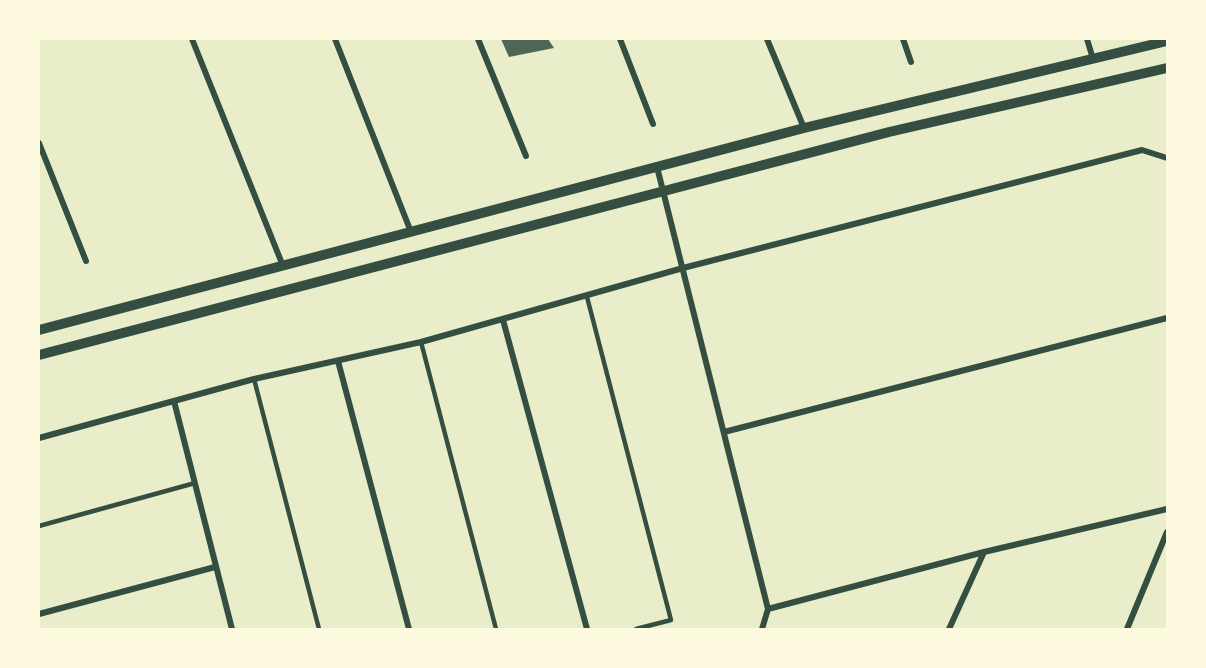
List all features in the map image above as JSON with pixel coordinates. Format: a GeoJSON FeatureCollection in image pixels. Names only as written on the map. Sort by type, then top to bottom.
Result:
{"type":"FeatureCollection","features":[{"type":"Feature","properties":{"kind":"street"},"geometry":{"type":"LineString","coordinates":[[192,39],[283,266]]}},
{"type":"Feature","properties":{"kind":"street"},"geometry":{"type":"LineString","coordinates":[[335,39],[411,232]]}},
{"type":"Feature","properties":{"kind":"street"},"geometry":{"type":"LineString","coordinates":[[478,39],[526,156]]}},
{"type":"Feature","properties":{"kind":"street"},"geometry":{"type":"LineString","coordinates":[[620,39],[653,124]]}},
{"type":"Feature","properties":{"kind":"street"},"geometry":{"type":"LineString","coordinates":[[767,39],[804,129]]}},
{"type":"Feature","properties":{"kind":"street"},"geometry":{"type":"LineString","coordinates":[[903,39],[911,62]]}},
{"type":"Feature","properties":{"kind":"street"},"geometry":{"type":"LineString","coordinates":[[1087,39],[1093,59]]}},
{"type":"Feature","properties":{"kind":"street"},"geometry":{"type":"LineString","coordinates":[[39,330],[804,129],[1167,41]]}},
{"type":"Feature","properties":{"kind":"street"},"geometry":{"type":"LineString","coordinates":[[39,355],[889,132],[1167,69]]}},
{"type":"Feature","properties":{"kind":"street"},"geometry":{"type":"LineString","coordinates":[[39,143],[86,261]]}},
{"type":"Feature","properties":{"kind":"street"},"geometry":{"type":"LineString","coordinates":[[39,438],[254,379],[421,342],[587,297],[683,268],[1142,150],[1167,158]]}},
{"type":"Feature","properties":{"kind":"street"},"geometry":{"type":"LineString","coordinates":[[657,167],[768,609],[762,629]]}},
{"type":"Feature","properties":{"kind":"street"},"geometry":{"type":"LineString","coordinates":[[724,432],[1167,318]]}},
{"type":"Feature","properties":{"kind":"street"},"geometry":{"type":"LineString","coordinates":[[503,320],[587,629]]}},
{"type":"Feature","properties":{"kind":"street"},"geometry":{"type":"LineString","coordinates":[[338,361],[409,629]]}},
{"type":"Feature","properties":{"kind":"street"},"geometry":{"type":"LineString","coordinates":[[174,401],[232,629]]}},
{"type":"Feature","properties":{"kind":"street"},"geometry":{"type":"LineString","coordinates":[[768,609],[984,552],[1167,510]]}},
{"type":"Feature","properties":{"kind":"street"},"geometry":{"type":"LineString","coordinates":[[1127,629],[1167,532]]}},
{"type":"Feature","properties":{"kind":"street"},"geometry":{"type":"LineString","coordinates":[[949,629],[984,552]]}},
{"type":"Feature","properties":{"kind":"street"},"geometry":{"type":"LineString","coordinates":[[39,614],[215,567]]}},
{"type":"Feature","properties":{"kind":"lane"},"geometry":{"type":"LineString","coordinates":[[587,297],[671,620],[636,629]]}},
{"type":"Feature","properties":{"kind":"lane"},"geometry":{"type":"LineString","coordinates":[[421,342],[496,629]]}},
{"type":"Feature","properties":{"kind":"lane"},"geometry":{"type":"LineString","coordinates":[[254,379],[319,629]]}},
{"type":"Feature","properties":{"kind":"lane"},"geometry":{"type":"LineString","coordinates":[[39,526],[195,483]]}},
{"type":"Feature","properties":{"kind":"building"},"geometry":{"type":"Polygon","coordinates":[[[501,39],[548,39],[554,48],[509,57],[501,39]]]}}]}
